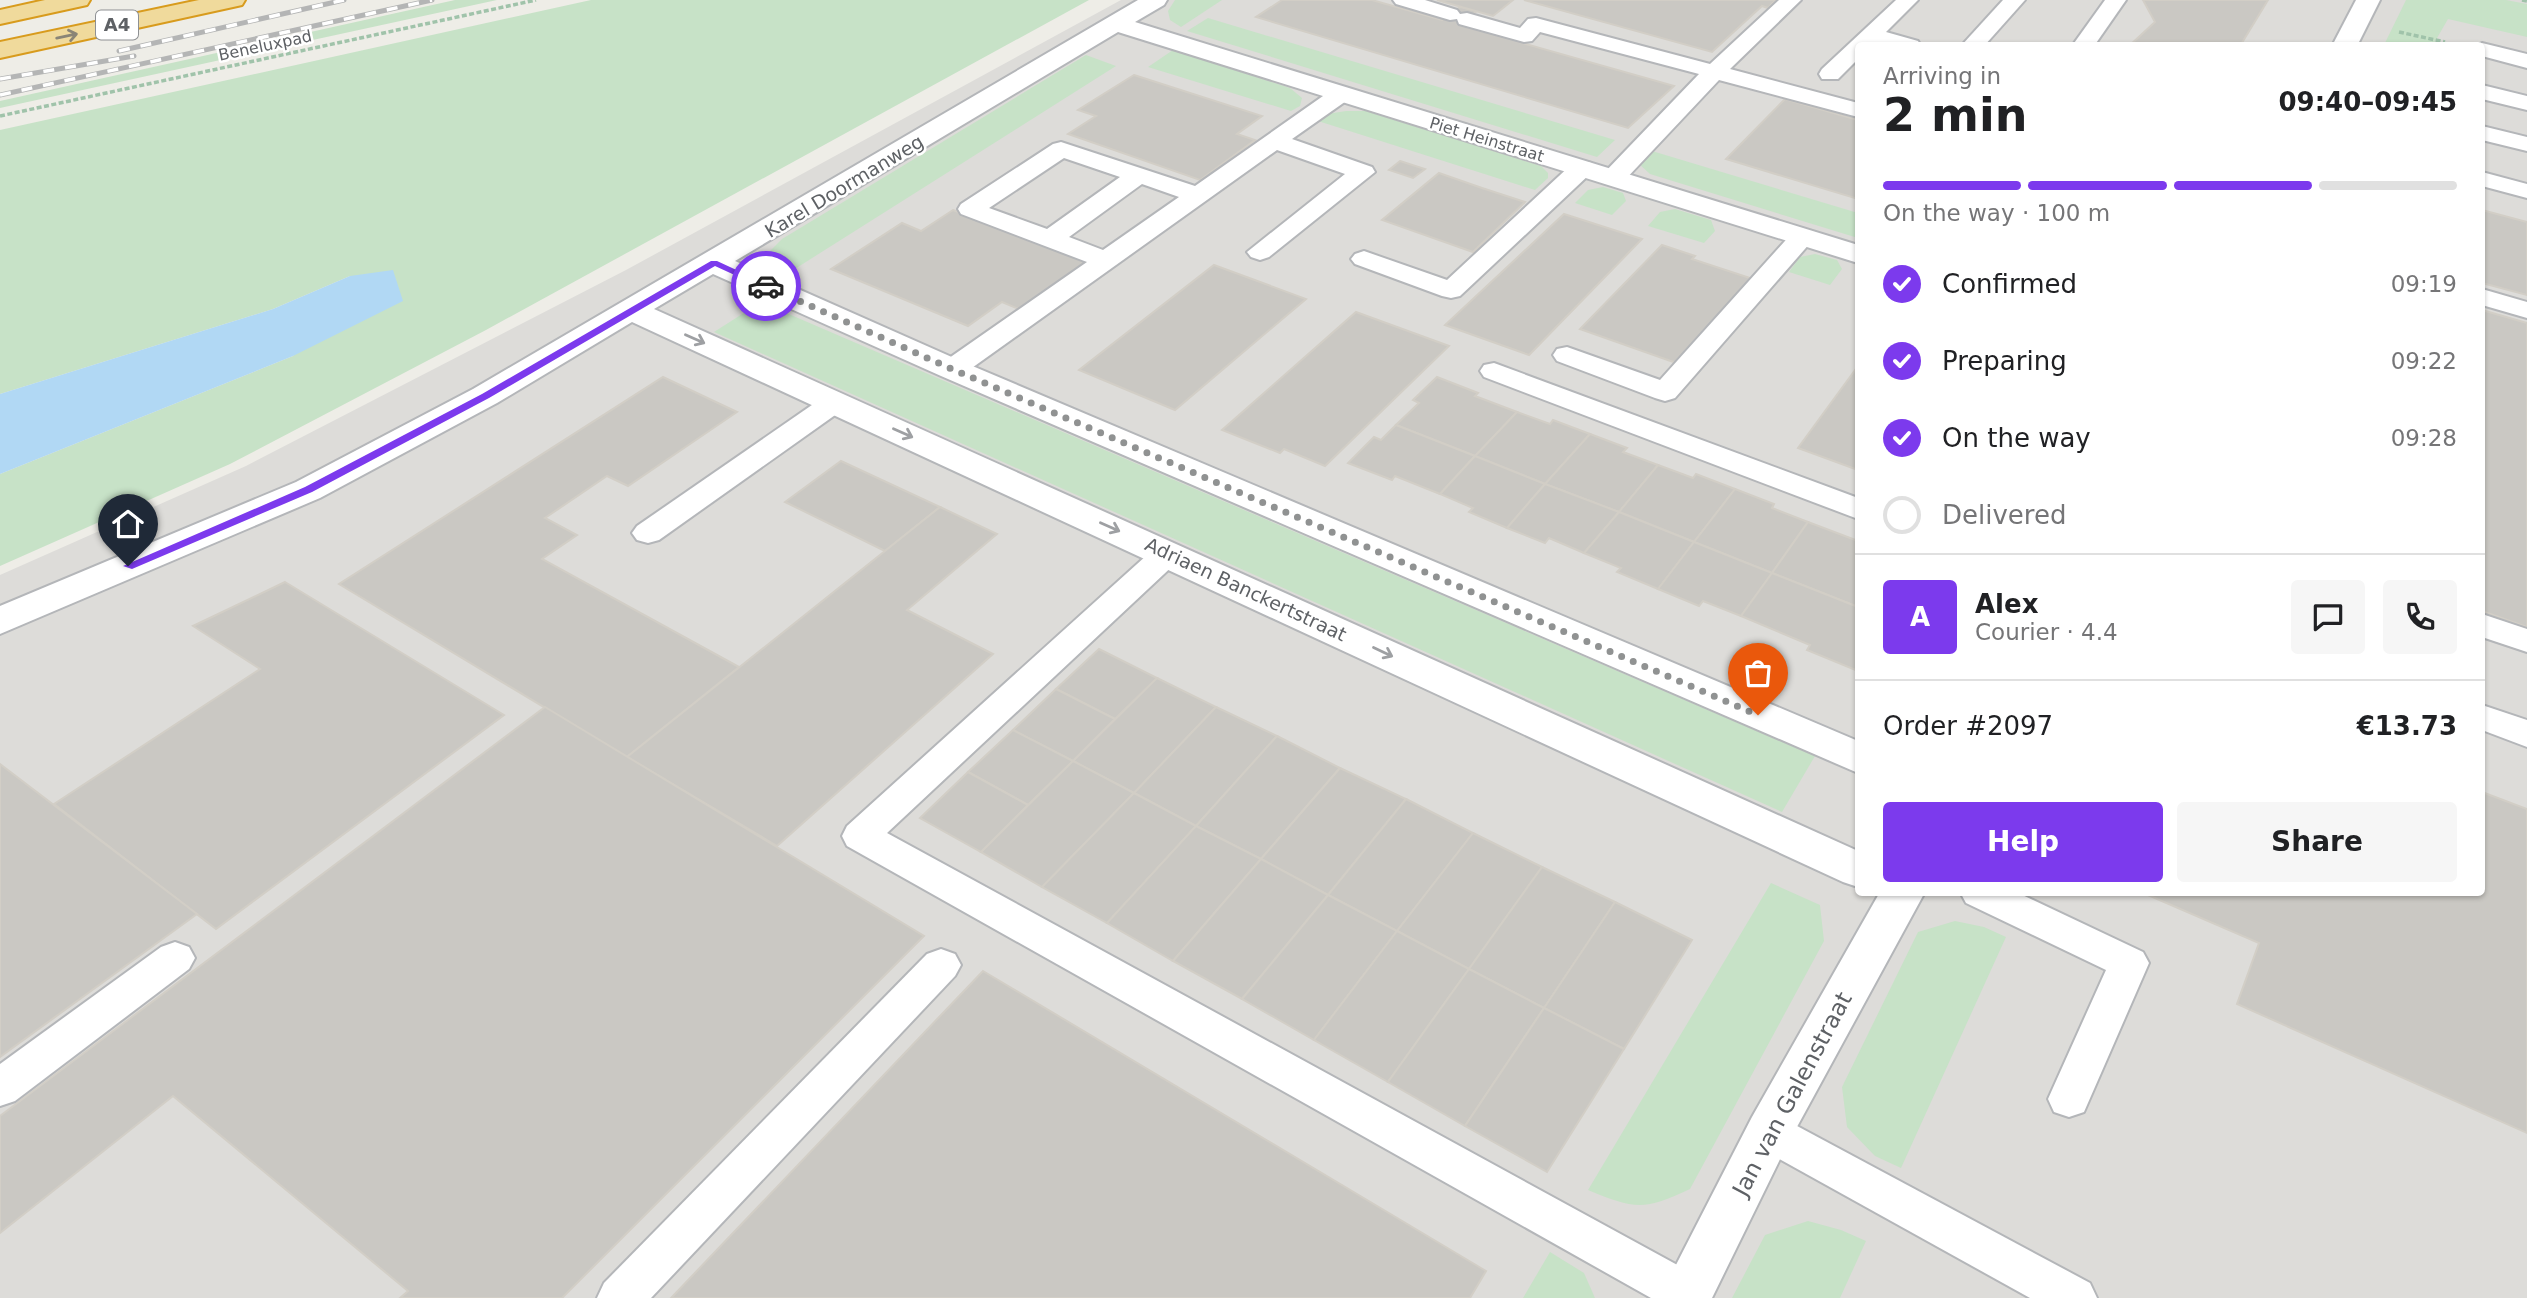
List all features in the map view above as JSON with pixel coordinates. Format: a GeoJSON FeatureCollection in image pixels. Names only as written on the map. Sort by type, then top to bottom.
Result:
{"type":"FeatureCollection","features":[{"type":"Feature","properties":{"kind":"highway","name":"A4"},"geometry":{"type":"LineString","coordinates":[[0,17],[78,0]]}},
{"type":"Feature","properties":{"kind":"highway","name":"A4"},"geometry":{"type":"LineString","coordinates":[[0,50],[233,0]]}},
{"type":"Feature","properties":{"kind":"street","name":"Karel Doormanweg"},"geometry":{"type":"LineString","coordinates":[[0,621],[308,490],[485,396],[633,311],[1155,0]]}},
{"type":"Feature","properties":{"kind":"street"},"geometry":{"type":"LineString","coordinates":[[2346,42],[2368,0]]}},
{"type":"Feature","properties":{"kind":"street","name":"Piet Heinstraat"},"geometry":{"type":"LineString","coordinates":[[1116,24],[1855,253]]}},
{"type":"Feature","properties":{"kind":"street"},"geometry":{"type":"LineString","coordinates":[[714,263],[952,369],[1855,757]]}},
{"type":"Feature","properties":{"kind":"street","name":"Adriaen Banckertstraat"},"geometry":{"type":"LineString","coordinates":[[633,311],[1855,869]]}},
{"type":"Feature","properties":{"kind":"street","name":"Jan van Galenstraat"},"geometry":{"type":"LineString","coordinates":[[1686,1296],[1769,1132],[1901,896]]}},
{"type":"Feature","properties":{"kind":"lane"},"geometry":{"type":"LineString","coordinates":[[1403,0],[1524,36],[1536,23],[1855,109]]}},
{"type":"Feature","properties":{"kind":"lane"},"geometry":{"type":"LineString","coordinates":[[1613,178],[1714,72],[1791,0]]}},
{"type":"Feature","properties":{"kind":"lane"},"geometry":{"type":"LineString","coordinates":[[1864,42],[1908,0]]}},
{"type":"Feature","properties":{"kind":"lane"},"geometry":{"type":"LineString","coordinates":[[1976,42],[2015,0]]}},
{"type":"Feature","properties":{"kind":"lane"},"geometry":{"type":"LineString","coordinates":[[2086,42],[2116,0]]}},
{"type":"Feature","properties":{"kind":"lane"},"geometry":{"type":"LineString","coordinates":[[1830,74],[1855,51]]}},
{"type":"Feature","properties":{"kind":"lane"},"geometry":{"type":"LineString","coordinates":[[2485,52],[2527,61]]}},
{"type":"Feature","properties":{"kind":"lane"},"geometry":{"type":"LineString","coordinates":[[2485,93],[2527,103]]}},
{"type":"Feature","properties":{"kind":"lane"},"geometry":{"type":"LineString","coordinates":[[952,369],[1341,94]]}},
{"type":"Feature","properties":{"kind":"lane"},"geometry":{"type":"LineString","coordinates":[[2485,134],[2527,145]]}},
{"type":"Feature","properties":{"kind":"lane"},"geometry":{"type":"LineString","coordinates":[[1260,252],[1363,172],[1275,141]]}},
{"type":"Feature","properties":{"kind":"lane"},"geometry":{"type":"LineString","coordinates":[[1106,260],[970,209],[1061,149],[1197,195]]}},
{"type":"Feature","properties":{"kind":"lane"},"geometry":{"type":"LineString","coordinates":[[1364,259],[1451,290],[1582,169]]}},
{"type":"Feature","properties":{"kind":"lane"},"geometry":{"type":"LineString","coordinates":[[1050,239],[1139,175]]}},
{"type":"Feature","properties":{"kind":"lane"},"geometry":{"type":"LineString","coordinates":[[2485,180],[2527,191]]}},
{"type":"Feature","properties":{"kind":"lane"},"geometry":{"type":"LineString","coordinates":[[1567,355],[1665,392],[1802,237]]}},
{"type":"Feature","properties":{"kind":"lane"},"geometry":{"type":"LineString","coordinates":[[2485,298],[2527,310]]}},
{"type":"Feature","properties":{"kind":"lane"},"geometry":{"type":"LineString","coordinates":[[1494,371],[1855,508]]}},
{"type":"Feature","properties":{"kind":"lane"},"geometry":{"type":"LineString","coordinates":[[648,533],[835,402]]}},
{"type":"Feature","properties":{"kind":"lane"},"geometry":{"type":"LineString","coordinates":[[1168,553],[860,836],[1686,1296]]}},
{"type":"Feature","properties":{"kind":"lane"},"geometry":{"type":"LineString","coordinates":[[2485,626],[2527,641]]}},
{"type":"Feature","properties":{"kind":"lane"},"geometry":{"type":"LineString","coordinates":[[2485,718],[2527,734]]}},
{"type":"Feature","properties":{"kind":"lane"},"geometry":{"type":"LineString","coordinates":[[1987,896],[2129,963],[2069,1099]]}},
{"type":"Feature","properties":{"kind":"lane"},"geometry":{"type":"LineString","coordinates":[[0,1088],[175,958]]}},
{"type":"Feature","properties":{"kind":"lane"},"geometry":{"type":"LineString","coordinates":[[620,1298],[940,965]]}},
{"type":"Feature","properties":{"kind":"lane"},"geometry":{"type":"LineString","coordinates":[[1769,1132],[2074,1298]]}},
{"type":"Feature","properties":{"kind":"path","name":"Beneluxpad"},"geometry":{"type":"LineString","coordinates":[[0,116],[536,0]]}},
{"type":"Feature","properties":{"kind":"path"},"geometry":{"type":"LineString","coordinates":[[2522,0],[2527,1]]}},
{"type":"Feature","properties":{"kind":"path"},"geometry":{"type":"LineString","coordinates":[[2356,23],[2442,42]]}},
{"type":"Feature","properties":{"kind":"shaded area"},"geometry":{"type":"Polygon","coordinates":[[[1121,0],[2527,0],[2527,1298],[0,1298],[0,575],[246,466],[626,270],[1121,0]]]}},
{"type":"Feature","properties":{"kind":"green space"},"geometry":{"type":"Polygon","coordinates":[[[455,0],[497,0],[0,108],[0,101],[455,0]]]}},
{"type":"Feature","properties":{"kind":"green space"},"geometry":{"type":"Polygon","coordinates":[[[591,0],[1089,0],[486,330],[230,464],[0,566],[0,474],[293,356],[350,276],[273,309],[0,394],[0,130],[591,0]]]}},
{"type":"Feature","properties":{"kind":"green space"},"geometry":{"type":"Polygon","coordinates":[[[1175,0],[1222,0],[1181,27],[1170,20],[1168,11],[1175,0]]]}},
{"type":"Feature","properties":{"kind":"green space"},"geometry":{"type":"Polygon","coordinates":[[[2406,0],[2506,0],[2527,4],[2527,37],[2448,19],[2435,42],[2385,42],[2406,0]]]}},
{"type":"Feature","properties":{"kind":"green space"},"geometry":{"type":"Polygon","coordinates":[[[1208,18],[1615,140],[1597,157],[1187,31],[1208,18]]]}},
{"type":"Feature","properties":{"kind":"green space"},"geometry":{"type":"Polygon","coordinates":[[[1173,50],[1290,88],[1302,98],[1300,106],[1291,111],[1148,67],[1173,50]]]}},
{"type":"Feature","properties":{"kind":"green space"},"geometry":{"type":"Polygon","coordinates":[[[1086,55],[1116,66],[779,279],[769,268],[769,252],[782,239],[1086,55]]]}},
{"type":"Feature","properties":{"kind":"green space"},"geometry":{"type":"Polygon","coordinates":[[[1366,111],[1541,166],[1548,173],[1548,178],[1535,190],[1318,121],[1327,114],[1366,111]]]}},
{"type":"Feature","properties":{"kind":"green space"},"geometry":{"type":"Polygon","coordinates":[[[1652,151],[1855,212],[1855,237],[1650,174],[1638,163],[1652,151]]]}},
{"type":"Feature","properties":{"kind":"green space"},"geometry":{"type":"Polygon","coordinates":[[[1603,187],[1623,193],[1626,201],[1612,215],[1575,203],[1588,190],[1603,187]]]}},
{"type":"Feature","properties":{"kind":"green space"},"geometry":{"type":"Polygon","coordinates":[[[1675,209],[1711,220],[1715,231],[1704,243],[1648,226],[1660,212],[1675,209]]]}},
{"type":"Feature","properties":{"kind":"green space"},"geometry":{"type":"Polygon","coordinates":[[[1815,254],[1837,260],[1842,269],[1830,285],[1789,272],[1800,257],[1815,254]]]}},
{"type":"Feature","properties":{"kind":"green space"},"geometry":{"type":"Polygon","coordinates":[[[761,302],[1815,756],[1782,812],[714,332],[761,302]]]}},
{"type":"Feature","properties":{"kind":"green space"},"geometry":{"type":"Polygon","coordinates":[[[1771,883],[1820,905],[1824,941],[1690,1189],[1661,1201],[1639,1205],[1617,1201],[1588,1190],[1771,883]]]}},
{"type":"Feature","properties":{"kind":"green space"},"geometry":{"type":"Polygon","coordinates":[[[1955,921],[1984,927],[2006,937],[1901,1168],[1875,1156],[1847,1127],[1842,1087],[1918,932],[1955,921]]]}},
{"type":"Feature","properties":{"kind":"green space"},"geometry":{"type":"Polygon","coordinates":[[[1808,1221],[1841,1230],[1866,1241],[1840,1298],[1732,1298],[1765,1235],[1808,1221]]]}},
{"type":"Feature","properties":{"kind":"green space"},"geometry":{"type":"Polygon","coordinates":[[[1550,1252],[1584,1273],[1595,1298],[1523,1298],[1550,1252]]]}},
{"type":"Feature","properties":{"kind":"water"},"geometry":{"type":"Polygon","coordinates":[[[393,270],[403,301],[293,356],[0,474],[0,394],[273,309],[350,276],[393,270]]]}},
{"type":"Feature","properties":{"kind":"building"},"geometry":{"type":"Polygon","coordinates":[[[1282,0],[1372,0],[1442,20],[1460,7],[1477,11],[1459,25],[1674,86],[1628,128],[1256,17],[1282,0]]]}},
{"type":"Feature","properties":{"kind":"building"},"geometry":{"type":"Polygon","coordinates":[[[1437,0],[1513,0],[1493,16],[1437,0]]]}},
{"type":"Feature","properties":{"kind":"building"},"geometry":{"type":"Polygon","coordinates":[[[1524,0],[1776,0],[1768,8],[1762,6],[1712,52],[1524,0]]]}},
{"type":"Feature","properties":{"kind":"building"},"geometry":{"type":"Polygon","coordinates":[[[2143,0],[2268,0],[2242,42],[2133,42],[2155,22],[2143,0]]]}},
{"type":"Feature","properties":{"kind":"building"},"geometry":{"type":"Polygon","coordinates":[[[1134,75],[1262,116],[1237,134],[1255,140],[1200,180],[1068,134],[1096,116],[1078,110],[1134,75]]]}},
{"type":"Feature","properties":{"kind":"building"},"geometry":{"type":"Polygon","coordinates":[[[1785,99],[1855,119],[1855,198],[1726,159],[1785,99]]]}},
{"type":"Feature","properties":{"kind":"building"},"geometry":{"type":"Polygon","coordinates":[[[1400,161],[1425,169],[1413,178],[1389,170],[1400,161]]]}},
{"type":"Feature","properties":{"kind":"building"},"geometry":{"type":"Polygon","coordinates":[[[1439,173],[1525,202],[1473,252],[1382,220],[1439,173]]]}},
{"type":"Feature","properties":{"kind":"building"},"geometry":{"type":"Polygon","coordinates":[[[953,210],[1088,262],[1021,310],[1002,302],[968,326],[831,269],[902,223],[921,231],[953,210]]]}},
{"type":"Feature","properties":{"kind":"building"},"geometry":{"type":"Polygon","coordinates":[[[2485,211],[2527,222],[2527,295],[2485,284],[2485,211]]]}},
{"type":"Feature","properties":{"kind":"building"},"geometry":{"type":"Polygon","coordinates":[[[1564,214],[1642,239],[1529,355],[1445,325],[1564,214]]]}},
{"type":"Feature","properties":{"kind":"building"},"geometry":{"type":"Polygon","coordinates":[[[1662,245],[1695,256],[1692,259],[1756,280],[1682,365],[1580,329],[1662,245]]]}},
{"type":"Feature","properties":{"kind":"building"},"geometry":{"type":"Polygon","coordinates":[[[1214,265],[1306,299],[1175,410],[1079,370],[1214,265]]]}},
{"type":"Feature","properties":{"kind":"building"},"geometry":{"type":"Polygon","coordinates":[[[2485,311],[2527,323],[2527,627],[2485,612],[2485,311]]]}},
{"type":"Feature","properties":{"kind":"building"},"geometry":{"type":"Polygon","coordinates":[[[1356,312],[1449,346],[1325,466],[1284,449],[1280,453],[1222,430],[1356,312]]]}},
{"type":"Feature","properties":{"kind":"building"},"geometry":{"type":"Polygon","coordinates":[[[1855,370],[1855,469],[1798,448],[1855,370]]]}},
{"type":"Feature","properties":{"kind":"building"},"geometry":{"type":"Polygon","coordinates":[[[663,377],[737,412],[628,486],[607,476],[545,518],[577,535],[542,559],[739,667],[627,757],[339,584],[663,377]]]}},
{"type":"Feature","properties":{"kind":"building"},"geometry":{"type":"Polygon","coordinates":[[[1437,377],[1478,393],[1475,396],[1517,412],[1475,456],[1396,425],[1419,403],[1413,400],[1437,377]]]}},
{"type":"Feature","properties":{"kind":"building"},"geometry":{"type":"Polygon","coordinates":[[[1517,412],[1550,424],[1553,420],[1590,434],[1545,484],[1475,456],[1517,412]]]}},
{"type":"Feature","properties":{"kind":"building"},"geometry":{"type":"Polygon","coordinates":[[[1396,425],[1475,456],[1440,494],[1395,476],[1392,480],[1348,463],[1374,437],[1381,440],[1396,425]]]}},
{"type":"Feature","properties":{"kind":"building"},"geometry":{"type":"Polygon","coordinates":[[[1590,434],[1627,448],[1623,452],[1658,465],[1619,512],[1545,484],[1590,434]]]}},
{"type":"Feature","properties":{"kind":"building"},"geometry":{"type":"Polygon","coordinates":[[[1475,456],[1545,484],[1507,528],[1469,512],[1473,508],[1440,494],[1475,456]]]}},
{"type":"Feature","properties":{"kind":"building"},"geometry":{"type":"Polygon","coordinates":[[[841,461],[940,507],[885,551],[785,502],[841,461]]]}},
{"type":"Feature","properties":{"kind":"building"},"geometry":{"type":"Polygon","coordinates":[[[1658,465],[1693,478],[1696,474],[1735,489],[1694,542],[1619,512],[1658,465]]]}},
{"type":"Feature","properties":{"kind":"building"},"geometry":{"type":"Polygon","coordinates":[[[1545,484],[1619,512],[1584,553],[1549,538],[1545,543],[1507,528],[1545,484]]]}},
{"type":"Feature","properties":{"kind":"building"},"geometry":{"type":"Polygon","coordinates":[[[1735,489],[1774,504],[1772,508],[1808,522],[1772,573],[1694,542],[1735,489]]]}},
{"type":"Feature","properties":{"kind":"building"},"geometry":{"type":"Polygon","coordinates":[[[940,507],[997,534],[907,610],[993,654],[777,846],[627,757],[940,507]]]}},
{"type":"Feature","properties":{"kind":"building"},"geometry":{"type":"Polygon","coordinates":[[[1619,512],[1694,542],[1658,589],[1617,572],[1621,568],[1584,553],[1619,512]]]}},
{"type":"Feature","properties":{"kind":"building"},"geometry":{"type":"Polygon","coordinates":[[[1808,522],[1855,540],[1855,606],[1772,573],[1808,522]]]}},
{"type":"Feature","properties":{"kind":"building"},"geometry":{"type":"Polygon","coordinates":[[[1694,542],[1772,573],[1741,616],[1703,601],[1699,606],[1658,589],[1694,542]]]}},
{"type":"Feature","properties":{"kind":"building"},"geometry":{"type":"Polygon","coordinates":[[[1772,573],[1855,606],[1855,670],[1807,650],[1810,645],[1741,616],[1772,573]]]}},
{"type":"Feature","properties":{"kind":"building"},"geometry":{"type":"Polygon","coordinates":[[[285,582],[504,715],[216,929],[54,804],[260,669],[193,626],[285,582]]]}},
{"type":"Feature","properties":{"kind":"building"},"geometry":{"type":"Polygon","coordinates":[[[1099,649],[1157,678],[1115,719],[1056,689],[1099,649]]]}},
{"type":"Feature","properties":{"kind":"building"},"geometry":{"type":"Polygon","coordinates":[[[1157,678],[1216,707],[1134,793],[1073,761],[1157,678]]]}},
{"type":"Feature","properties":{"kind":"building"},"geometry":{"type":"Polygon","coordinates":[[[1056,689],[1115,719],[1073,761],[1013,730],[1056,689]]]}},
{"type":"Feature","properties":{"kind":"building"},"geometry":{"type":"Polygon","coordinates":[[[545,707],[924,936],[562,1298],[400,1298],[408,1291],[173,1096],[0,1233],[0,1116],[545,707]]]}},
{"type":"Feature","properties":{"kind":"building"},"geometry":{"type":"Polygon","coordinates":[[[1216,707],[1277,736],[1196,826],[1134,793],[1216,707]]]}},
{"type":"Feature","properties":{"kind":"building"},"geometry":{"type":"Polygon","coordinates":[[[1013,730],[1073,761],[1028,805],[968,772],[1013,730]]]}},
{"type":"Feature","properties":{"kind":"building"},"geometry":{"type":"Polygon","coordinates":[[[1277,736],[1340,768],[1261,859],[1196,826],[1277,736]]]}},
{"type":"Feature","properties":{"kind":"building"},"geometry":{"type":"Polygon","coordinates":[[[1073,761],[1134,793],[1042,887],[981,852],[1073,761]]]}},
{"type":"Feature","properties":{"kind":"building"},"geometry":{"type":"Polygon","coordinates":[[[0,764],[197,914],[0,1057],[0,764]]]}},
{"type":"Feature","properties":{"kind":"building"},"geometry":{"type":"Polygon","coordinates":[[[1340,768],[1406,799],[1328,895],[1261,859],[1340,768]]]}},
{"type":"Feature","properties":{"kind":"building"},"geometry":{"type":"Polygon","coordinates":[[[968,772],[1028,805],[981,852],[920,818],[968,772]]]}},
{"type":"Feature","properties":{"kind":"building"},"geometry":{"type":"Polygon","coordinates":[[[1134,793],[1196,826],[1107,923],[1042,887],[1134,793]]]}},
{"type":"Feature","properties":{"kind":"building"},"geometry":{"type":"Polygon","coordinates":[[[2485,793],[2527,809],[2527,1133],[2237,1004],[2259,943],[2150,896],[2485,896],[2485,793]]]}},
{"type":"Feature","properties":{"kind":"building"},"geometry":{"type":"Polygon","coordinates":[[[1406,799],[1473,833],[1397,931],[1328,895],[1406,799]]]}},
{"type":"Feature","properties":{"kind":"building"},"geometry":{"type":"Polygon","coordinates":[[[1196,826],[1261,859],[1173,961],[1107,923],[1196,826]]]}},
{"type":"Feature","properties":{"kind":"building"},"geometry":{"type":"Polygon","coordinates":[[[1473,833],[1542,867],[1469,969],[1397,931],[1473,833]]]}},
{"type":"Feature","properties":{"kind":"building"},"geometry":{"type":"Polygon","coordinates":[[[1261,859],[1328,895],[1242,999],[1173,961],[1261,859]]]}},
{"type":"Feature","properties":{"kind":"building"},"geometry":{"type":"Polygon","coordinates":[[[1542,867],[1615,902],[1544,1008],[1469,969],[1542,867]]]}},
{"type":"Feature","properties":{"kind":"building"},"geometry":{"type":"Polygon","coordinates":[[[1328,895],[1397,931],[1314,1040],[1242,999],[1328,895]]]}},
{"type":"Feature","properties":{"kind":"building"},"geometry":{"type":"Polygon","coordinates":[[[1615,902],[1692,940],[1624,1049],[1544,1008],[1615,902]]]}},
{"type":"Feature","properties":{"kind":"building"},"geometry":{"type":"Polygon","coordinates":[[[1397,931],[1469,969],[1388,1082],[1314,1040],[1397,931]]]}},
{"type":"Feature","properties":{"kind":"building"},"geometry":{"type":"Polygon","coordinates":[[[1469,969],[1544,1008],[1465,1126],[1388,1082],[1469,969]]]}},
{"type":"Feature","properties":{"kind":"building"},"geometry":{"type":"Polygon","coordinates":[[[983,971],[1486,1271],[1470,1298],[671,1298],[983,971]]]}},
{"type":"Feature","properties":{"kind":"building"},"geometry":{"type":"Polygon","coordinates":[[[1544,1008],[1624,1049],[1547,1172],[1465,1126],[1544,1008]]]}},
{"type":"Feature","properties":{"kind":"railway"},"geometry":{"type":"LineString","coordinates":[[119,51],[344,0]]}},
{"type":"Feature","properties":{"kind":"railway"},"geometry":{"type":"LineString","coordinates":[[0,95],[432,0]]}},
{"type":"Feature","properties":{"kind":"railway"},"geometry":{"type":"LineString","coordinates":[[0,79],[134,56]]}},
{"type":"Feature","properties":{"kind":"way so far"},"geometry":{"type":"LineString","coordinates":[[766,286],[952,369],[1758,715]]}},
{"type":"Feature","properties":{"kind":"route"},"geometry":{"type":"LineString","coordinates":[[128,566],[308,490],[485,396],[714,263],[766,286]]}}]}
